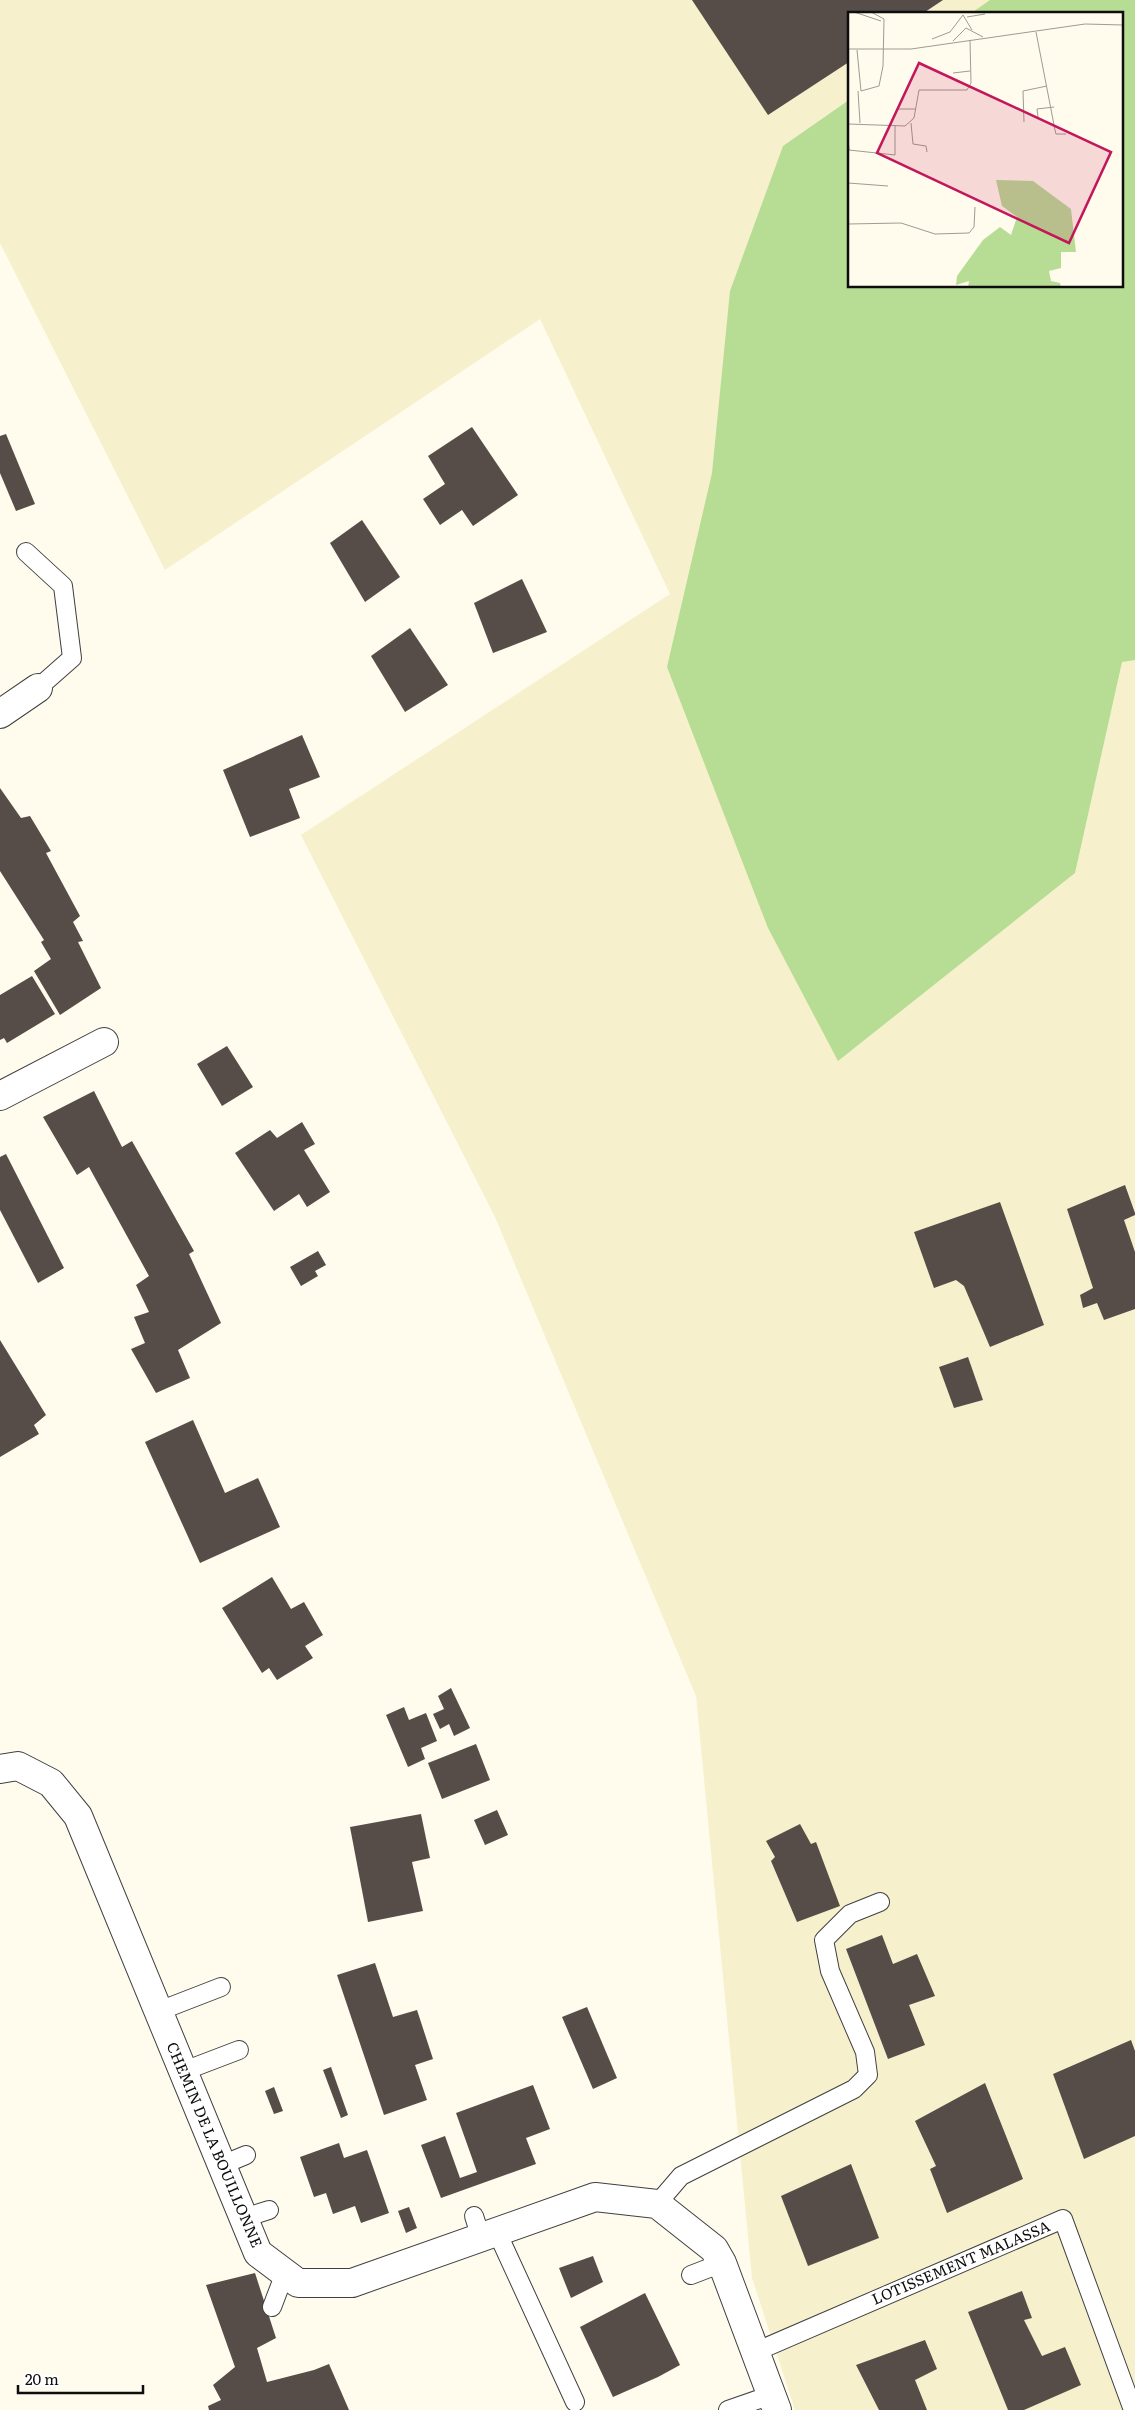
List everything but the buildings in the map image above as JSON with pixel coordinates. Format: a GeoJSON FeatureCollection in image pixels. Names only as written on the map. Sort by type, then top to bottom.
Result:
{"type":"FeatureCollection","features":[{"type":"Feature","properties":{"kind":"street"},"geometry":{"type":"LineString","coordinates":[[0,714],[38,688]]}},
{"type":"Feature","properties":{"kind":"street"},"geometry":{"type":"LineString","coordinates":[[0,1096],[104,1042]]}},
{"type":"Feature","properties":{"kind":"street","name":"CHEMIN DE LA BOUILLONNE"},"geometry":{"type":"LineString","coordinates":[[0,1769],[18,1766],[51,1783],[78,1816],[184,2072],[234,2160],[244,2218],[258,2254],[298,2283],[352,2283],[484,2229],[596,2197],[657,2204]]}},
{"type":"Feature","properties":{"kind":"street"},"geometry":{"type":"LineString","coordinates":[[657,2204],[714,2248],[722,2263],[774,2402]]}},
{"type":"Feature","properties":{"kind":"lane"},"geometry":{"type":"LineString","coordinates":[[26,552],[64,586],[72,658],[38,688]]}},
{"type":"Feature","properties":{"kind":"lane"},"geometry":{"type":"LineString","coordinates":[[657,2204],[681,2176],[854,2089],[868,2075],[865,2052],[830,1972],[824,1940],[850,1914],[880,1902]]}},
{"type":"Feature","properties":{"kind":"lane"},"geometry":{"type":"LineString","coordinates":[[158,2011],[222,1987]]}},
{"type":"Feature","properties":{"kind":"lane"},"geometry":{"type":"LineString","coordinates":[[184,2072],[239,2050]]}},
{"type":"Feature","properties":{"kind":"lane"},"geometry":{"type":"LineString","coordinates":[[244,2218],[269,2210]]}},
{"type":"Feature","properties":{"kind":"lane","name":"LOTISSEMENT MALASSA"},"geometry":{"type":"LineString","coordinates":[[755,2352],[1064,2219],[1133,2410]]}},
{"type":"Feature","properties":{"kind":"lane"},"geometry":{"type":"LineString","coordinates":[[484,2229],[576,2402]]}},
{"type":"Feature","properties":{"kind":"lane"},"geometry":{"type":"LineString","coordinates":[[691,2275],[722,2263]]}},
{"type":"Feature","properties":{"kind":"lane"},"geometry":{"type":"LineString","coordinates":[[272,2307],[284,2273]]}},
{"type":"Feature","properties":{"kind":"lane"},"geometry":{"type":"LineString","coordinates":[[728,2410],[774,2402]]}},
{"type":"Feature","properties":{"kind":"shaded area"},"geometry":{"type":"Polygon","coordinates":[[[0,0],[1135,0],[1135,2410],[795,2410],[752,2278],[696,1696],[495,1217],[301,835],[670,594],[540,319],[165,570],[0,243],[0,0]]]}},
{"type":"Feature","properties":{"kind":"green space"},"geometry":{"type":"Polygon","coordinates":[[[990,0],[1135,0],[1135,660],[1122,662],[1075,873],[838,1061],[768,928],[667,667],[712,473],[730,291],[783,146],[848,101],[848,288],[1122,288],[1122,12],[973,12],[990,0]]]}}]}
